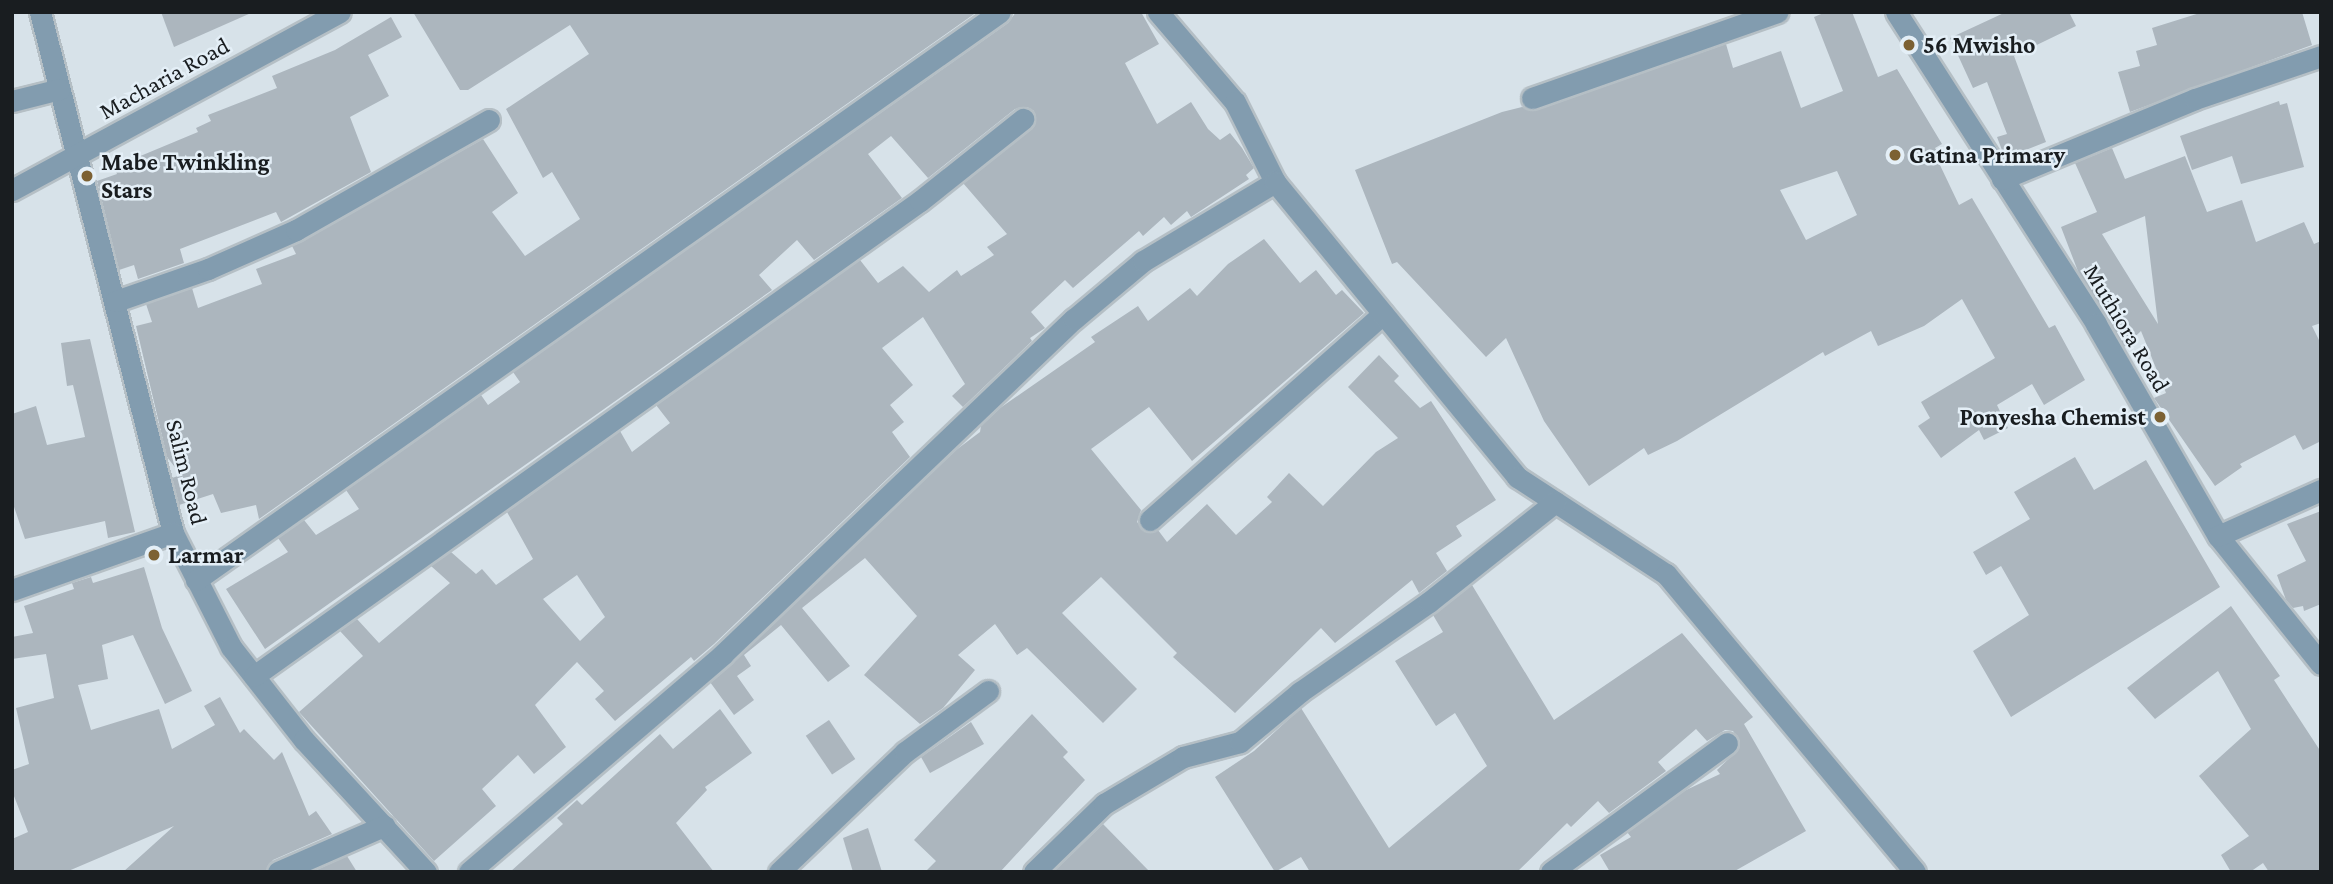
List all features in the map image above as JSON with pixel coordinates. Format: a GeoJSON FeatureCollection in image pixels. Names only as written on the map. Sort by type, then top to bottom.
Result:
{"type":"FeatureCollection","features":[{"type":"Feature","properties":{"kind":"street","name":"Salim Road"},"geometry":{"type":"LineString","coordinates":[[40,12],[116,301],[173,533],[231,647],[426,872]]}},
{"type":"Feature","properties":{"kind":"street","name":"Macharia Road"},"geometry":{"type":"LineString","coordinates":[[12,190],[341,12]]}},
{"type":"Feature","properties":{"kind":"street"},"geometry":{"type":"LineString","coordinates":[[195,580],[1000,12]]}},
{"type":"Feature","properties":{"kind":"street"},"geometry":{"type":"LineString","coordinates":[[1157,12],[1234,102],[1275,182],[1517,477],[1666,574],[1915,872]]}},
{"type":"Feature","properties":{"kind":"street"},"geometry":{"type":"LineString","coordinates":[[1532,98],[1777,12]]}},
{"type":"Feature","properties":{"kind":"street","name":"Muthiora Road"},"geometry":{"type":"LineString","coordinates":[[1896,12],[2096,324],[2218,536],[2321,664]]}},
{"type":"Feature","properties":{"kind":"street"},"geometry":{"type":"LineString","coordinates":[[2002,179],[2195,99],[2321,56]]}},
{"type":"Feature","properties":{"kind":"street"},"geometry":{"type":"LineString","coordinates":[[12,101],[60,89]]}},
{"type":"Feature","properties":{"kind":"street"},"geometry":{"type":"LineString","coordinates":[[254,676],[920,201],[1023,119]]}},
{"type":"Feature","properties":{"kind":"street"},"geometry":{"type":"LineString","coordinates":[[116,301],[208,269],[296,230],[489,120]]}},
{"type":"Feature","properties":{"kind":"street"},"geometry":{"type":"LineString","coordinates":[[469,872],[723,653],[1104,294],[1143,261],[1275,182]]}},
{"type":"Feature","properties":{"kind":"street"},"geometry":{"type":"LineString","coordinates":[[1150,520],[1383,314]]}},
{"type":"Feature","properties":{"kind":"street"},"geometry":{"type":"LineString","coordinates":[[2218,536],[2321,491]]}},
{"type":"Feature","properties":{"kind":"street"},"geometry":{"type":"LineString","coordinates":[[1034,872],[1104,804],[1183,757],[1240,742],[1300,692],[1429,602],[1555,502]]}},
{"type":"Feature","properties":{"kind":"street"},"geometry":{"type":"LineString","coordinates":[[12,590],[173,533]]}},
{"type":"Feature","properties":{"kind":"street"},"geometry":{"type":"LineString","coordinates":[[779,872],[905,752],[988,691]]}},
{"type":"Feature","properties":{"kind":"street"},"geometry":{"type":"LineString","coordinates":[[1551,872],[1727,743]]}},
{"type":"Feature","properties":{"kind":"street"},"geometry":{"type":"LineString","coordinates":[[278,872],[384,826]]}},
{"type":"Feature","properties":{"kind":"building"},"geometry":{"type":"Polygon","coordinates":[[[161,12],[251,12],[251,13],[174,47],[161,12]]]}},
{"type":"Feature","properties":{"kind":"building"},"geometry":{"type":"Polygon","coordinates":[[[413,12],[977,12],[259,519],[256,505],[221,513],[213,494],[179,505],[172,478],[181,475],[167,457],[136,326],[152,322],[146,304],[192,288],[198,308],[262,284],[256,269],[296,254],[292,246],[483,139],[518,193],[492,212],[525,256],[580,219],[552,172],[543,178],[506,109],[589,54],[570,25],[468,90],[460,90],[413,12]]]}},
{"type":"Feature","properties":{"kind":"building"},"geometry":{"type":"Polygon","coordinates":[[[1016,12],[1141,12],[1159,44],[1125,63],[1157,124],[1191,102],[1208,129],[1220,140],[1230,133],[1242,148],[1254,168],[1246,175],[1249,179],[1191,217],[1187,211],[1171,225],[1164,217],[1143,236],[1139,231],[1073,288],[1065,280],[1031,312],[1045,328],[1030,338],[1032,341],[963,407],[952,396],[965,384],[923,317],[882,348],[913,385],[890,405],[904,422],[892,432],[910,457],[714,644],[694,661],[691,657],[615,721],[595,699],[604,691],[577,662],[535,705],[566,747],[534,774],[518,755],[482,789],[496,806],[434,861],[299,712],[363,656],[340,631],[357,619],[379,643],[450,583],[431,566],[451,552],[476,574],[482,569],[496,585],[533,559],[507,512],[620,431],[632,452],[670,423],[656,405],[860,260],[878,283],[903,266],[929,292],[957,270],[961,276],[994,255],[987,247],[1007,234],[963,183],[1031,129],[1034,111],[1027,107],[1015,109],[928,178],[891,136],[868,154],[902,198],[814,260],[797,240],[759,275],[772,290],[265,649],[226,589],[288,552],[278,538],[304,520],[316,535],[359,509],[346,490],[481,395],[488,405],[520,382],[513,372],[1008,23],[1016,12]],[[577,575],[543,599],[580,641],[605,617],[577,575]]]}},
{"type":"Feature","properties":{"kind":"building"},"geometry":{"type":"Polygon","coordinates":[[[1826,12],[1852,12],[1878,77],[1897,69],[1942,144],[1935,148],[1943,161],[1939,163],[1959,205],[1972,198],[2049,328],[2055,325],[2085,380],[2044,405],[2032,384],[1997,405],[2008,428],[1984,440],[1979,430],[1941,458],[1918,426],[1930,418],[1921,402],[1995,358],[1962,299],[1924,326],[1878,346],[1871,331],[1825,356],[1823,352],[1677,441],[1648,455],[1644,448],[1589,486],[1544,421],[1506,338],[1486,357],[1397,262],[1392,264],[1355,170],[1502,112],[1522,107],[1536,110],[1726,44],[1733,68],[1781,51],[1801,108],[1843,91],[1814,17],[1826,12]],[[1837,171],[1780,190],[1806,240],[1857,215],[1837,171]]]}},
{"type":"Feature","properties":{"kind":"building"},"geometry":{"type":"Polygon","coordinates":[[[2006,12],[2069,12],[2076,26],[2014,56],[2046,142],[2005,158],[1997,137],[2007,134],[1987,82],[1973,88],[1950,38],[2006,12]]]}},
{"type":"Feature","properties":{"kind":"building"},"geometry":{"type":"Polygon","coordinates":[[[2203,12],[2302,12],[2312,45],[2130,112],[2118,72],[2140,66],[2136,51],[2157,45],[2152,28],[2203,12]]]}},
{"type":"Feature","properties":{"kind":"building"},"geometry":{"type":"Polygon","coordinates":[[[391,17],[402,37],[368,55],[389,96],[350,117],[371,172],[281,222],[276,212],[180,249],[184,263],[138,279],[134,265],[119,270],[97,181],[117,174],[114,167],[198,132],[196,128],[211,121],[208,115],[277,88],[272,76],[335,50],[391,17]]]}},
{"type":"Feature","properties":{"kind":"building"},"geometry":{"type":"Polygon","coordinates":[[[2279,101],[2280,105],[2287,103],[2304,167],[2241,184],[2232,156],[2192,170],[2180,136],[2279,101]]]}},
{"type":"Feature","properties":{"kind":"building"},"geometry":{"type":"Polygon","coordinates":[[[2112,148],[2125,179],[2185,156],[2207,212],[2242,200],[2256,242],[2304,222],[2314,244],[2321,241],[2321,323],[2312,326],[2321,344],[2321,441],[2303,450],[2295,435],[2240,464],[2242,467],[2215,486],[2154,398],[2166,393],[2141,331],[2124,347],[2079,274],[2061,227],[2097,212],[2075,163],[2112,148]],[[2145,216],[2102,234],[2158,324],[2145,216]]]}},
{"type":"Feature","properties":{"kind":"building"},"geometry":{"type":"Polygon","coordinates":[[[1264,239],[1300,283],[1316,270],[1336,295],[1342,290],[1364,313],[1192,461],[1149,407],[1091,449],[1141,510],[1137,522],[1145,532],[1158,530],[1167,542],[1207,504],[1236,535],[1272,502],[1267,497],[1289,473],[1323,506],[1376,452],[1398,438],[1348,387],[1379,355],[1399,376],[1394,381],[1420,408],[1431,401],[1496,500],[1456,526],[1462,536],[1436,553],[1447,571],[1419,593],[1412,580],[1335,643],[1321,628],[1235,713],[1173,657],[1177,653],[1101,577],[1062,613],[1137,689],[1103,723],[1027,648],[1017,655],[995,624],[958,655],[975,670],[943,708],[920,724],[864,675],[917,616],[865,558],[802,608],[850,666],[828,682],[781,625],[744,655],[751,666],[737,676],[754,700],[734,715],[710,682],[956,450],[980,432],[981,426],[1000,408],[1095,342],[1091,337],[1138,306],[1148,321],[1190,288],[1197,296],[1228,264],[1264,239]]]}},
{"type":"Feature","properties":{"kind":"building"},"geometry":{"type":"Polygon","coordinates":[[[90,339],[135,532],[108,538],[105,521],[25,539],[12,501],[12,414],[36,406],[47,445],[85,437],[73,385],[67,386],[61,343],[90,339]]]}},
{"type":"Feature","properties":{"kind":"building"},"geometry":{"type":"Polygon","coordinates":[[[2075,457],[2094,490],[2146,460],[2220,587],[2011,717],[1973,651],[2029,615],[2001,566],[1986,575],[1973,552],[2030,519],[2014,492],[2075,457]]]}},
{"type":"Feature","properties":{"kind":"building"},"geometry":{"type":"Polygon","coordinates":[[[2321,511],[2321,604],[2304,611],[2303,606],[2293,608],[2286,600],[2277,575],[2306,561],[2287,524],[2321,511]]]}},
{"type":"Feature","properties":{"kind":"building"},"geometry":{"type":"Polygon","coordinates":[[[144,567],[162,628],[192,691],[165,704],[133,635],[102,645],[108,679],[78,685],[91,730],[159,709],[172,749],[215,725],[204,706],[220,697],[240,733],[244,729],[274,760],[282,752],[309,816],[316,811],[332,834],[273,860],[265,872],[123,872],[174,826],[66,872],[12,872],[12,839],[28,832],[12,791],[12,770],[29,764],[16,708],[54,698],[46,654],[12,659],[12,637],[33,633],[24,606],[74,589],[72,583],[91,577],[93,583],[144,567]]]}},
{"type":"Feature","properties":{"kind":"building"},"geometry":{"type":"Polygon","coordinates":[[[1472,585],[1554,720],[1682,633],[1753,717],[1744,724],[1806,831],[1733,872],[1610,872],[1600,855],[1631,837],[1627,832],[1684,791],[1720,774],[1717,770],[1739,749],[1740,741],[1733,731],[1725,730],[1707,741],[1696,729],[1658,762],[1666,771],[1609,813],[1598,801],[1571,827],[1567,823],[1517,872],[1310,872],[1301,857],[1275,872],[1215,777],[1254,751],[1301,708],[1389,848],[1487,766],[1455,713],[1436,726],[1395,661],[1443,632],[1433,615],[1472,585]]]}},
{"type":"Feature","properties":{"kind":"building"},"geometry":{"type":"Polygon","coordinates":[[[2231,606],[2280,676],[2274,680],[2321,752],[2321,872],[2269,872],[2263,863],[2250,872],[2231,872],[2221,855],[2249,836],[2199,776],[2251,729],[2218,671],[2155,719],[2127,688],[2231,606]]]}},
{"type":"Feature","properties":{"kind":"building"},"geometry":{"type":"Polygon","coordinates":[[[720,709],[752,753],[705,787],[707,790],[676,823],[714,872],[510,872],[563,824],[557,818],[577,800],[582,805],[660,734],[673,749],[720,709]]]}},
{"type":"Feature","properties":{"kind":"building"},"geometry":{"type":"Polygon","coordinates":[[[1032,714],[1068,752],[1063,757],[1085,780],[1000,872],[925,872],[936,861],[914,840],[1032,714]]]}},
{"type":"Feature","properties":{"kind":"building"},"geometry":{"type":"Polygon","coordinates":[[[829,720],[855,759],[832,775],[806,736],[829,720]]]}},
{"type":"Feature","properties":{"kind":"building"},"geometry":{"type":"Polygon","coordinates":[[[971,722],[984,744],[930,773],[921,757],[971,722]]]}},
{"type":"Feature","properties":{"kind":"building"},"geometry":{"type":"Polygon","coordinates":[[[1103,824],[1150,872],[1053,872],[1103,824]]]}},
{"type":"Feature","properties":{"kind":"building"},"geometry":{"type":"Polygon","coordinates":[[[868,828],[882,872],[853,872],[843,838],[868,828]]]}},
{"type":"Feature","properties":{"kind":"building"},"geometry":{"type":"Polygon","coordinates":[[[347,856],[357,872],[312,872],[347,856]]]}},
{"type":"Feature","properties":{"kind":"place","name":"56 Mwisho"},"geometry":{"type":"Point","coordinates":[1909,45]}},
{"type":"Feature","properties":{"kind":"place","name":"Gatina Primary"},"geometry":{"type":"Point","coordinates":[1895,155]}},
{"type":"Feature","properties":{"kind":"place","name":"Mabe Twinkling Stars"},"geometry":{"type":"Point","coordinates":[87,176]}},
{"type":"Feature","properties":{"kind":"place","name":"Ponyesha Chemist"},"geometry":{"type":"Point","coordinates":[2160,417]}},
{"type":"Feature","properties":{"kind":"place","name":"Larmar"},"geometry":{"type":"Point","coordinates":[154,555]}}]}
